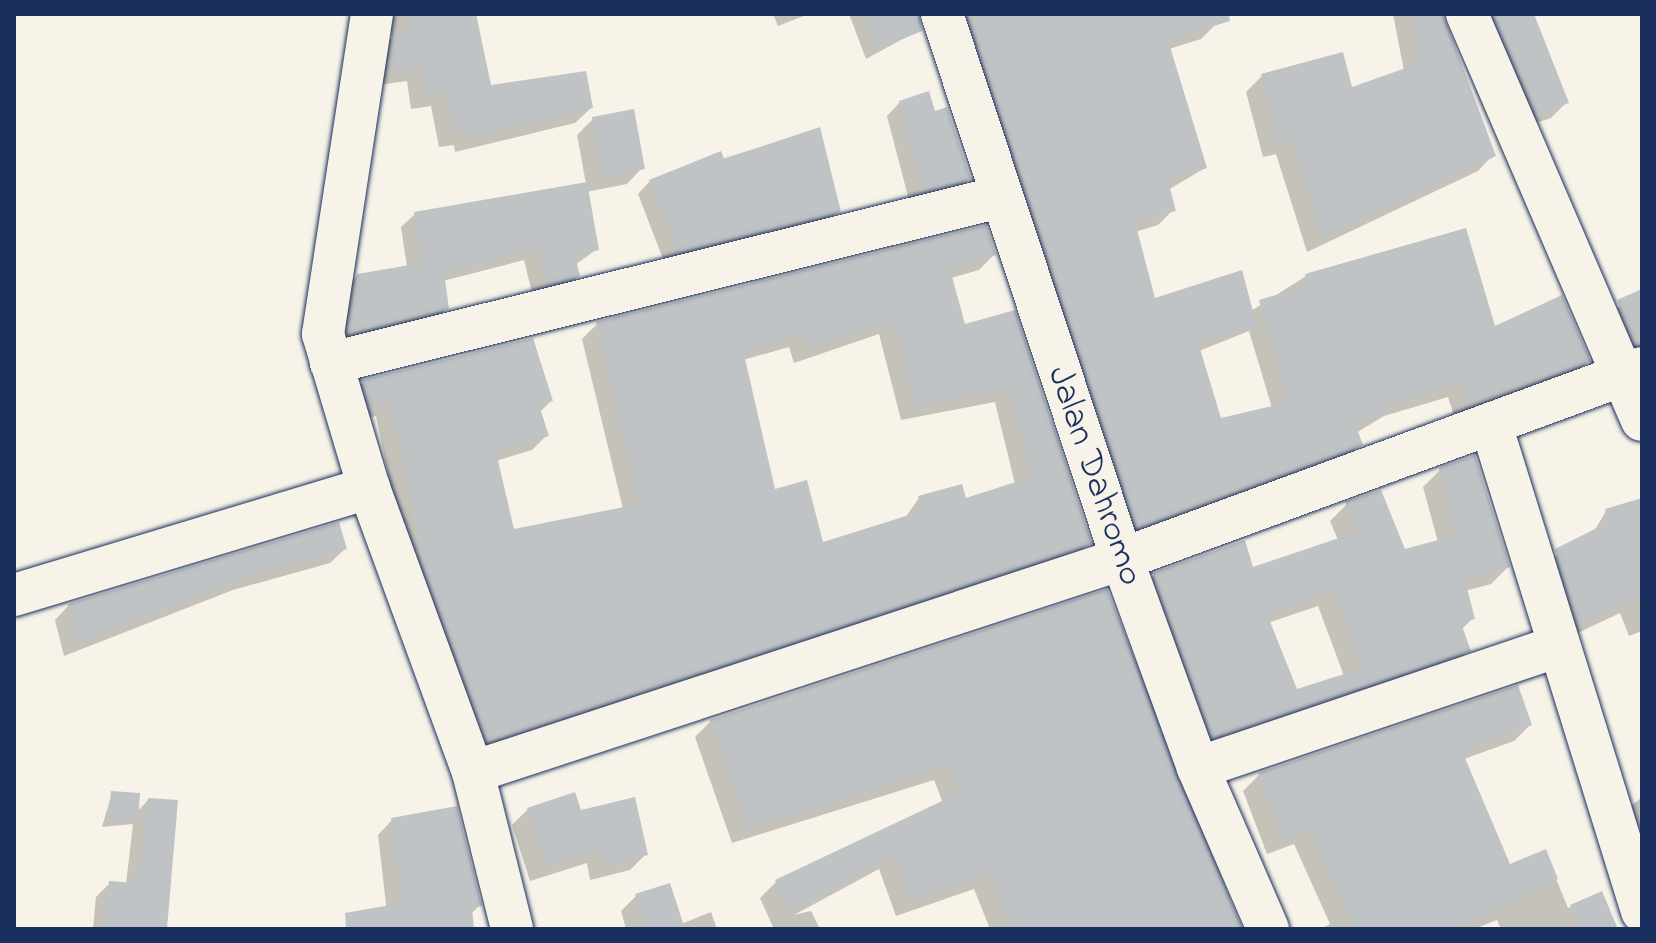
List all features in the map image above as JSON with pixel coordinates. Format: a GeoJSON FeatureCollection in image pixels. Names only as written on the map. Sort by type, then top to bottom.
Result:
{"type":"FeatureCollection","features":[{"type":"Feature","properties":{"kind":"street"},"geometry":{"type":"LineString","coordinates":[[372,14],[326,312],[331,363],[369,488],[473,772],[512,929]]}},
{"type":"Feature","properties":{"kind":"street","name":"Jalan Dahromo"},"geometry":{"type":"LineString","coordinates":[[942,14],[1122,559],[1198,768],[1268,929]]}},
{"type":"Feature","properties":{"kind":"street"},"geometry":{"type":"LineString","coordinates":[[1467,14],[1631,372],[1642,420]]}},
{"type":"Feature","properties":{"kind":"street"},"geometry":{"type":"LineString","coordinates":[[331,363],[1000,197]]}},
{"type":"Feature","properties":{"kind":"street"},"geometry":{"type":"LineString","coordinates":[[473,772],[1122,559],[1492,428],[1631,372]]}},
{"type":"Feature","properties":{"kind":"street"},"geometry":{"type":"LineString","coordinates":[[1492,428],[1556,647],[1642,911]]}},
{"type":"Feature","properties":{"kind":"street"},"geometry":{"type":"LineString","coordinates":[[14,595],[369,488]]}},
{"type":"Feature","properties":{"kind":"street"},"geometry":{"type":"LineString","coordinates":[[1198,768],[1556,647]]}},
{"type":"Feature","properties":{"kind":"building"},"geometry":{"type":"Polygon","coordinates":[[[406,14],[476,14],[491,85],[586,71],[593,108],[470,137],[469,130],[454,133],[446,92],[426,95],[422,66],[393,70],[393,35],[409,32],[406,14]]]}},
{"type":"Feature","properties":{"kind":"building"},"geometry":{"type":"Polygon","coordinates":[[[863,14],[919,14],[922,31],[876,50],[863,14]]]}},
{"type":"Feature","properties":{"kind":"building"},"geometry":{"type":"Polygon","coordinates":[[[990,14],[1229,14],[1230,21],[1168,40],[1207,168],[1168,181],[1176,211],[1135,222],[1155,298],[1242,270],[1257,326],[1198,342],[1221,418],[1289,402],[1259,300],[1308,285],[1305,274],[1466,228],[1495,326],[1562,295],[1591,361],[1470,405],[1463,383],[1386,406],[1388,414],[1355,424],[1363,445],[1137,528],[970,23],[990,14]]]}},
{"type":"Feature","properties":{"kind":"building"},"geometry":{"type":"Polygon","coordinates":[[[1411,14],[1443,14],[1496,156],[1322,238],[1291,140],[1278,143],[1261,74],[1343,52],[1352,87],[1420,63],[1411,14]]]}},
{"type":"Feature","properties":{"kind":"building"},"geometry":{"type":"Polygon","coordinates":[[[1493,14],[1534,14],[1569,103],[1536,113],[1493,14]]]}},
{"type":"Feature","properties":{"kind":"building"},"geometry":{"type":"Polygon","coordinates":[[[929,91],[935,111],[947,107],[971,179],[923,191],[899,101],[929,91]]]}},
{"type":"Feature","properties":{"kind":"building"},"geometry":{"type":"Polygon","coordinates":[[[634,109],[645,169],[602,177],[592,117],[634,109]]]}},
{"type":"Feature","properties":{"kind":"building"},"geometry":{"type":"Polygon","coordinates":[[[820,127],[841,212],[678,252],[649,180],[721,151],[724,159],[820,127]]]}},
{"type":"Feature","properties":{"kind":"building"},"geometry":{"type":"Polygon","coordinates":[[[587,182],[599,250],[575,256],[580,276],[546,285],[537,248],[444,272],[449,309],[350,333],[357,274],[422,263],[414,212],[587,182]]]}},
{"type":"Feature","properties":{"kind":"building"},"geometry":{"type":"Polygon","coordinates":[[[986,225],[996,255],[950,269],[965,324],[1015,310],[1092,544],[488,742],[426,575],[391,402],[370,407],[362,380],[533,338],[553,401],[539,405],[549,436],[496,452],[514,529],[639,504],[596,322],[986,225]],[[894,321],[809,349],[804,333],[743,350],[775,489],[807,480],[823,542],[922,511],[918,496],[962,484],[966,498],[1031,477],[1009,388],[916,406],[894,321]]]}},
{"type":"Feature","properties":{"kind":"building"},"geometry":{"type":"Polygon","coordinates":[[[1642,289],[1642,345],[1636,345],[1617,300],[1642,289]]]}},
{"type":"Feature","properties":{"kind":"building"},"geometry":{"type":"Polygon","coordinates":[[[1475,455],[1510,567],[1465,580],[1475,619],[1461,623],[1471,651],[1213,738],[1153,573],[1245,540],[1253,567],[1357,532],[1345,502],[1381,490],[1405,549],[1456,535],[1439,468],[1475,455]],[[1335,590],[1267,614],[1297,689],[1363,668],[1335,590]]]}},
{"type":"Feature","properties":{"kind":"building"},"geometry":{"type":"Polygon","coordinates":[[[1642,498],[1642,595],[1579,626],[1555,549],[1609,522],[1605,509],[1642,498]]]}},
{"type":"Feature","properties":{"kind":"building"},"geometry":{"type":"Polygon","coordinates":[[[339,522],[347,549],[249,576],[79,642],[68,604],[339,522]]]}},
{"type":"Feature","properties":{"kind":"building"},"geometry":{"type":"Polygon","coordinates":[[[1107,589],[1242,929],[1013,929],[990,874],[912,901],[896,855],[789,912],[775,880],[961,792],[950,765],[748,828],[710,720],[1107,589]]]}},
{"type":"Feature","properties":{"kind":"building"},"geometry":{"type":"Polygon","coordinates":[[[1518,685],[1532,725],[1462,751],[1510,864],[1546,849],[1558,879],[1454,929],[1355,929],[1310,829],[1284,840],[1258,773],[1518,685]]]}},
{"type":"Feature","properties":{"kind":"building"},"geometry":{"type":"Polygon","coordinates":[[[111,791],[140,793],[138,822],[108,820],[111,791]]]}},
{"type":"Feature","properties":{"kind":"building"},"geometry":{"type":"Polygon","coordinates":[[[575,792],[581,810],[635,797],[648,855],[606,865],[602,849],[546,867],[527,808],[575,792]]]}},
{"type":"Feature","properties":{"kind":"building"},"geometry":{"type":"Polygon","coordinates":[[[148,798],[178,800],[167,929],[105,929],[109,881],[138,883],[148,798]]]}},
{"type":"Feature","properties":{"kind":"building"},"geometry":{"type":"Polygon","coordinates":[[[457,806],[482,906],[472,908],[474,929],[346,929],[345,913],[402,903],[391,818],[457,806]]]}},
{"type":"Feature","properties":{"kind":"building"},"geometry":{"type":"Polygon","coordinates":[[[670,883],[685,929],[645,929],[635,894],[670,883]]]}},
{"type":"Feature","properties":{"kind":"building"},"geometry":{"type":"Polygon","coordinates":[[[1602,891],[1618,929],[1581,929],[1570,905],[1602,891]]]}}]}
